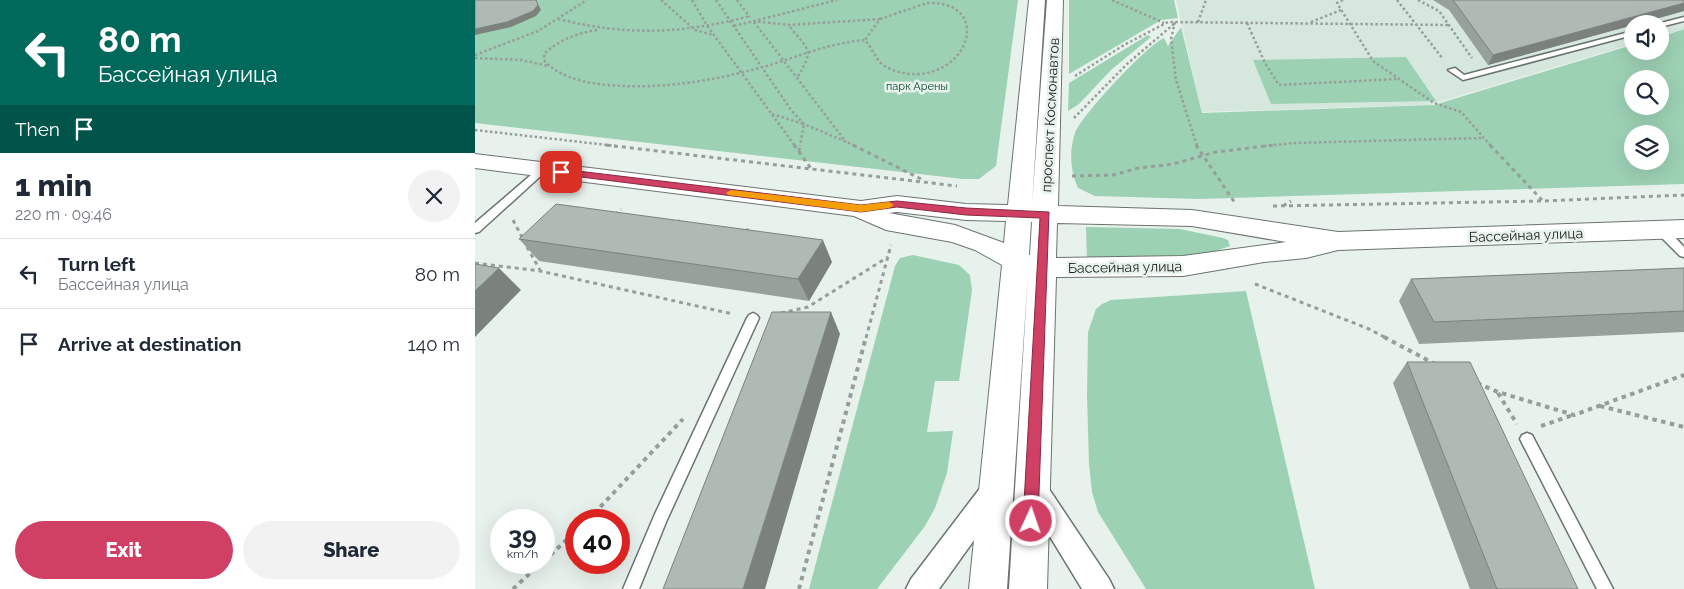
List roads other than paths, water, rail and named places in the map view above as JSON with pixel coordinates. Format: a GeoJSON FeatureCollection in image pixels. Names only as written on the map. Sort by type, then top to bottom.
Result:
{"type":"FeatureCollection","features":[{"type":"Feature","properties":{"kind":"street","name":"проспект Космонавтов"},"geometry":{"type":"LineString","coordinates":[[988,589],[1037,0]]}},
{"type":"Feature","properties":{"kind":"street","name":"проспект Космонавтов"},"geometry":{"type":"LineString","coordinates":[[1028,589],[1055,0]]}},
{"type":"Feature","properties":{"kind":"street","name":"Бассейная улица"},"geometry":{"type":"LineString","coordinates":[[475,161],[861,209],[897,204],[966,212],[1192,218],[1338,241],[1673,230]]}},
{"type":"Feature","properties":{"kind":"street","name":"Бассейная улица"},"geometry":{"type":"LineString","coordinates":[[861,209],[886,222],[955,234],[984,244],[1014,260],[1043,268],[1183,266],[1264,253],[1306,249],[1338,241]]}},
{"type":"Feature","properties":{"kind":"street"},"geometry":{"type":"LineString","coordinates":[[1032,486],[1099,589]]}},
{"type":"Feature","properties":{"kind":"street"},"geometry":{"type":"LineString","coordinates":[[921,589],[996,488]]}},
{"type":"Feature","properties":{"kind":"lane"},"geometry":{"type":"LineString","coordinates":[[1669,23],[1684,19]]}},
{"type":"Feature","properties":{"kind":"lane"},"geometry":{"type":"LineString","coordinates":[[1452,70],[1463,78],[1624,35]]}},
{"type":"Feature","properties":{"kind":"lane"},"geometry":{"type":"LineString","coordinates":[[475,229],[542,170]]}},
{"type":"Feature","properties":{"kind":"lane"},"geometry":{"type":"LineString","coordinates":[[1673,230],[1684,253]]}},
{"type":"Feature","properties":{"kind":"lane"},"geometry":{"type":"LineString","coordinates":[[631,589],[660,519],[753,318]]}},
{"type":"Feature","properties":{"kind":"lane"},"geometry":{"type":"LineString","coordinates":[[1525,436],[1605,589]]}},
{"type":"Feature","properties":{"kind":"park label","name":"парк Арены"},"geometry":{"type":"Point","coordinates":[917,86]}}]}
